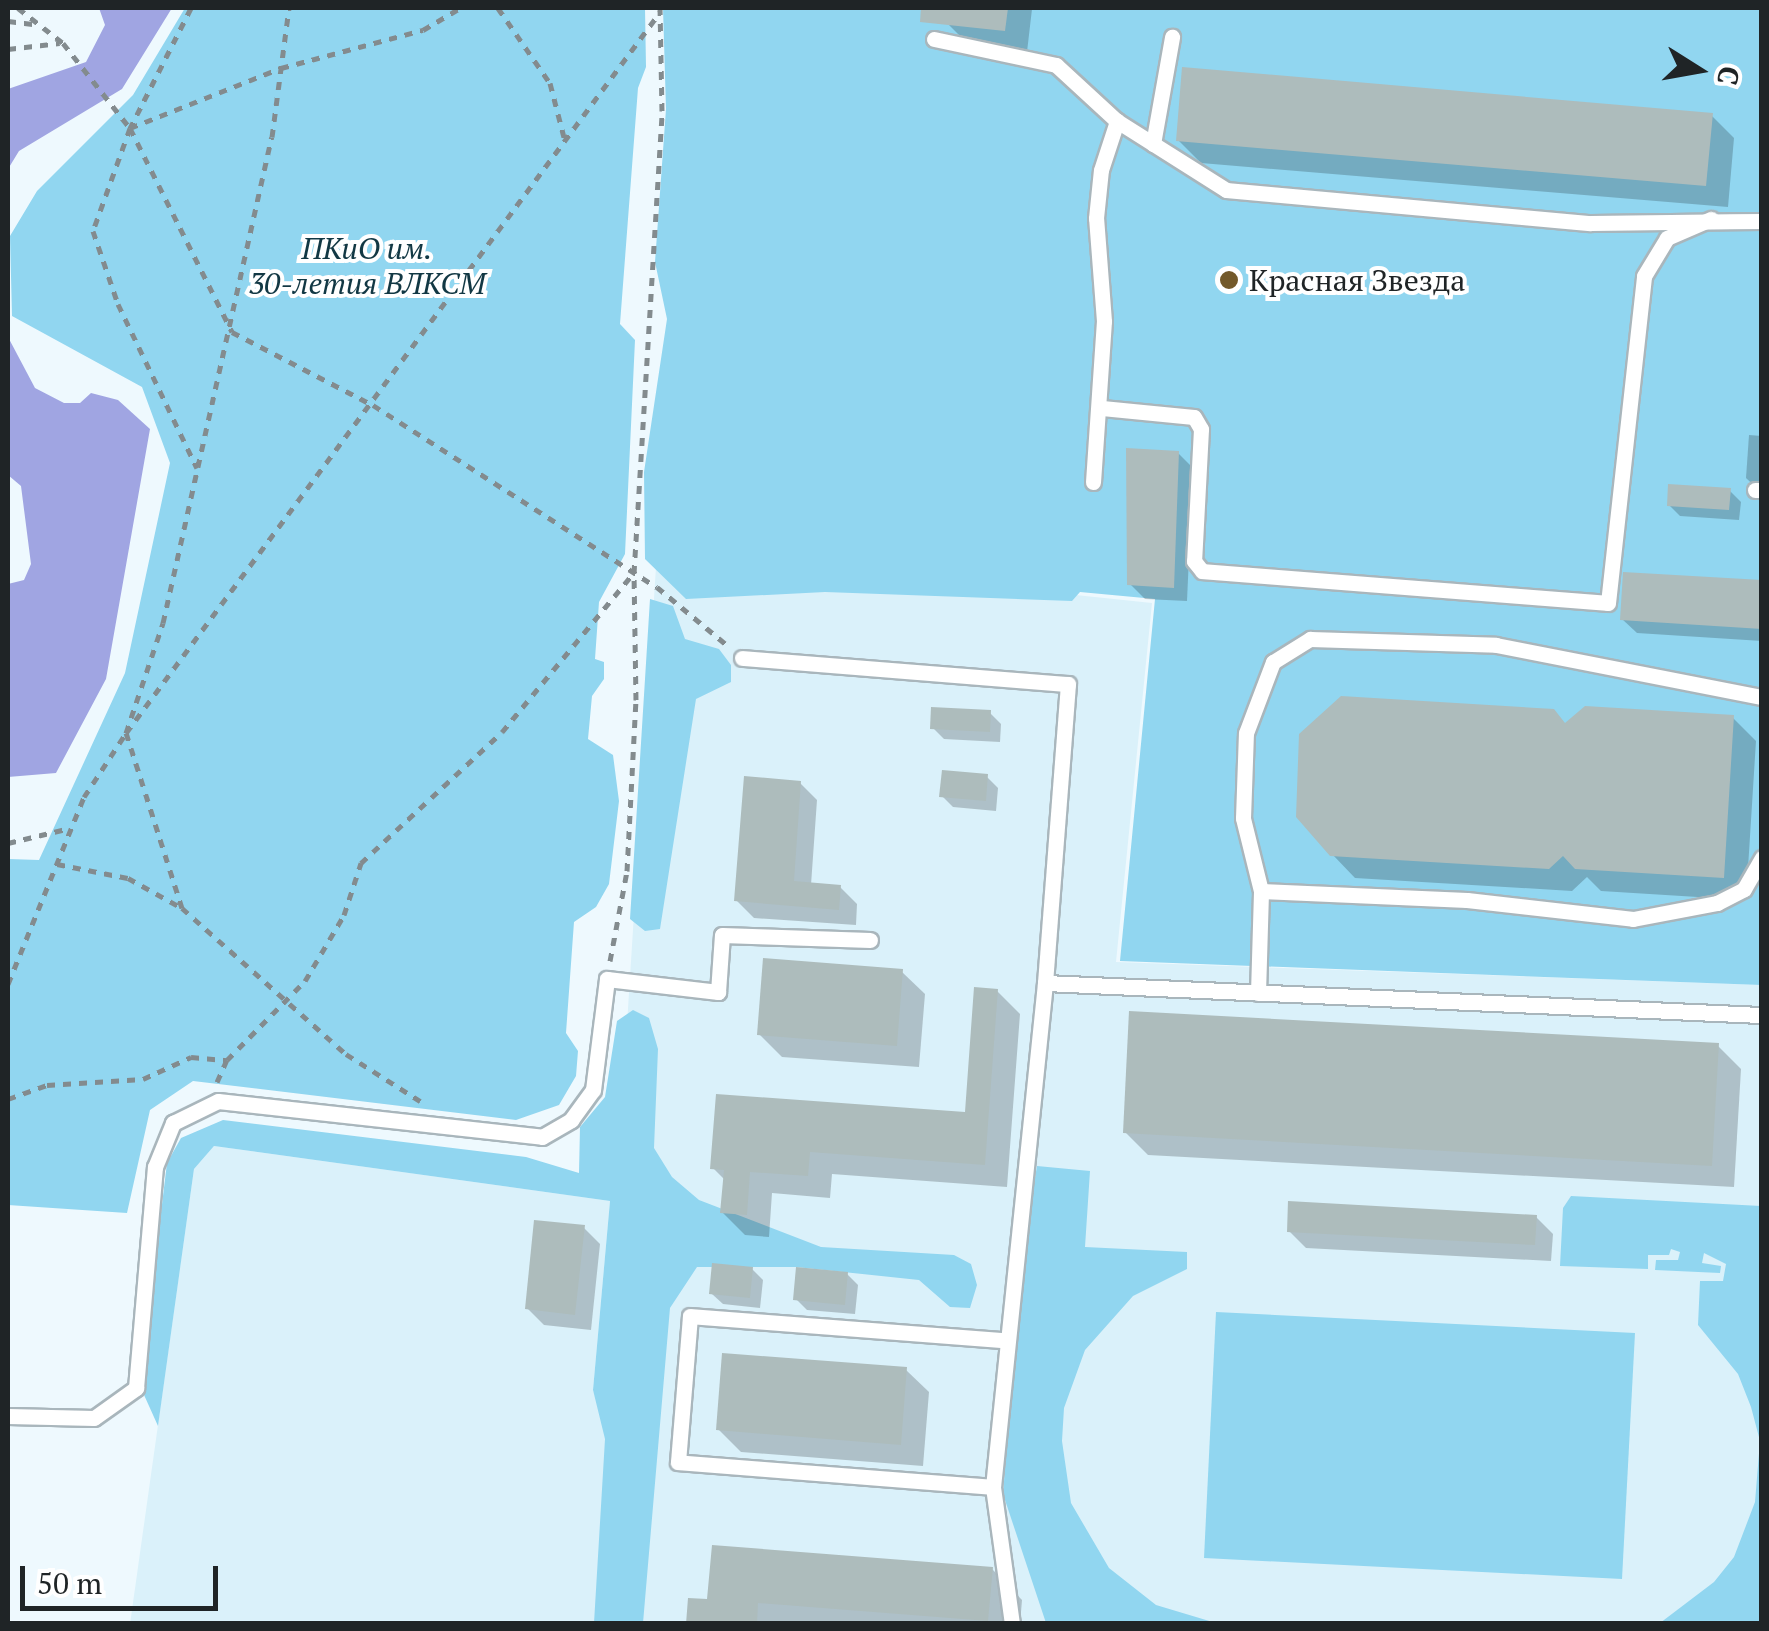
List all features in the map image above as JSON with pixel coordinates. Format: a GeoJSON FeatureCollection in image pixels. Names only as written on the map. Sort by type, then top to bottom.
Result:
{"type":"FeatureCollection","features":[{"type":"Feature","properties":{"kind":"lane"},"geometry":{"type":"LineString","coordinates":[[1153,144],[1172,37]]}},
{"type":"Feature","properties":{"kind":"lane"},"geometry":{"type":"LineString","coordinates":[[934,39],[1056,65],[1117,122],[1226,190],[1591,224],[1762,221]]}},
{"type":"Feature","properties":{"kind":"lane"},"geometry":{"type":"LineString","coordinates":[[1093,482],[1102,408],[1096,218],[1101,170],[1117,122]]}},
{"type":"Feature","properties":{"kind":"lane"},"geometry":{"type":"LineString","coordinates":[[1102,408],[1194,417],[1201,429],[1194,561],[1202,570],[1608,603],[1644,276],[1667,238],[1711,219]]}},
{"type":"Feature","properties":{"kind":"lane"},"geometry":{"type":"LineString","coordinates":[[1258,993],[1260,891],[1243,818],[1246,733],[1274,662],[1310,639],[1496,645],[1762,697]]}},
{"type":"Feature","properties":{"kind":"lane"},"geometry":{"type":"LineString","coordinates":[[742,658],[1068,684],[1045,983],[1003,1340],[993,1487],[1012,1624]]}},
{"type":"Feature","properties":{"kind":"lane"},"geometry":{"type":"LineString","coordinates":[[1260,891],[1467,900],[1632,919],[1717,903],[1744,889],[1762,858]]}},
{"type":"Feature","properties":{"kind":"lane"},"geometry":{"type":"LineString","coordinates":[[8,1416],[94,1418],[136,1388],[155,1167],[174,1123],[211,1104],[542,1137],[571,1120],[593,1090],[607,979],[718,992],[722,935],[870,940]]}},
{"type":"Feature","properties":{"kind":"lane"},"geometry":{"type":"LineString","coordinates":[[1045,983],[1762,1016]]}},
{"type":"Feature","properties":{"kind":"lane"},"geometry":{"type":"LineString","coordinates":[[993,1487],[678,1462],[690,1316],[1003,1340]]}},
{"type":"Feature","properties":{"kind":"path"},"geometry":{"type":"LineString","coordinates":[[18,8],[64,43],[130,128],[232,332],[373,406],[634,573],[742,658]]}},
{"type":"Feature","properties":{"kind":"path"},"geometry":{"type":"LineString","coordinates":[[191,8],[130,128],[93,231],[118,304],[198,471]]}},
{"type":"Feature","properties":{"kind":"path"},"geometry":{"type":"LineString","coordinates":[[182,908],[126,732],[163,624],[232,332],[289,8]]}},
{"type":"Feature","properties":{"kind":"path"},"geometry":{"type":"LineString","coordinates":[[130,128],[281,68],[371,48],[460,8]]}},
{"type":"Feature","properties":{"kind":"path"},"geometry":{"type":"LineString","coordinates":[[498,8],[550,83],[565,142]]}},
{"type":"Feature","properties":{"kind":"path"},"geometry":{"type":"LineString","coordinates":[[8,984],[70,828],[126,732],[373,406],[660,10]]}},
{"type":"Feature","properties":{"kind":"path"},"geometry":{"type":"LineString","coordinates":[[607,979],[627,871],[634,573],[662,111],[660,10]]}},
{"type":"Feature","properties":{"kind":"path"},"geometry":{"type":"LineString","coordinates":[[8,21],[42,26]]}},
{"type":"Feature","properties":{"kind":"path"},"geometry":{"type":"LineString","coordinates":[[8,49],[64,43]]}},
{"type":"Feature","properties":{"kind":"path"},"geometry":{"type":"LineString","coordinates":[[211,1104],[227,1060],[286,1000],[344,914],[361,863],[502,732],[634,573]]}},
{"type":"Feature","properties":{"kind":"path"},"geometry":{"type":"LineString","coordinates":[[8,843],[70,828]]}},
{"type":"Feature","properties":{"kind":"path"},"geometry":{"type":"LineString","coordinates":[[57,864],[128,878],[182,908],[346,1054],[434,1109]]}},
{"type":"Feature","properties":{"kind":"path"},"geometry":{"type":"LineString","coordinates":[[8,1099],[47,1085],[143,1079],[191,1057],[227,1060]]}},
{"type":"Feature","properties":{"kind":"shaded area"},"geometry":{"type":"Polygon","coordinates":[[[99,8],[172,8],[122,89],[19,151],[8,169],[8,89],[86,62],[105,25],[99,8]]]}},
{"type":"Feature","properties":{"kind":"shaded area"},"geometry":{"type":"Polygon","coordinates":[[[8,337],[35,388],[64,403],[80,403],[91,393],[118,400],[150,429],[106,679],[56,773],[8,777],[8,584],[24,580],[31,564],[21,486],[8,475],[8,337]]]}},
{"type":"Feature","properties":{"kind":"shaded area"},"geometry":{"type":"Polygon","coordinates":[[[657,551],[1152,603],[1116,962],[1761,985],[1761,1623],[130,1624],[194,1169],[214,1146],[610,1201],[593,1390],[602,1419],[657,551]]]}},
{"type":"Feature","properties":{"kind":"green space","name":"ПКиО им. 30-летия ВЛКСМ"},"geometry":{"type":"Polygon","coordinates":[[[185,8],[645,8],[646,67],[638,88],[620,324],[635,340],[625,554],[599,602],[595,659],[604,662],[604,679],[592,696],[588,739],[613,755],[619,801],[609,884],[596,907],[574,922],[566,1033],[578,1051],[576,1076],[559,1105],[516,1120],[193,1081],[150,1110],[127,1213],[8,1205],[8,859],[39,860],[125,673],[170,463],[142,387],[12,316],[10,236],[37,191],[133,95],[185,8]]]}},
{"type":"Feature","properties":{"kind":"green space","name":"Красная Звезда"},"geometry":{"type":"Polygon","coordinates":[[[663,8],[1761,8],[1761,985],[1120,961],[1155,599],[1080,592],[1072,601],[825,592],[686,599],[645,559],[644,472],[667,319],[655,262],[666,109],[663,8]]]}},
{"type":"Feature","properties":{"kind":"green space"},"geometry":{"type":"Polygon","coordinates":[[[650,599],[673,606],[685,639],[719,649],[731,665],[731,682],[696,699],[660,929],[645,931],[630,919],[650,599]]]}},
{"type":"Feature","properties":{"kind":"green space"},"geometry":{"type":"Polygon","coordinates":[[[633,1010],[649,1018],[658,1049],[654,1148],[672,1177],[699,1200],[821,1247],[954,1255],[971,1264],[977,1285],[970,1308],[950,1307],[919,1280],[796,1267],[697,1267],[670,1308],[643,1623],[594,1623],[605,1439],[593,1390],[610,1201],[214,1146],[194,1169],[158,1426],[140,1386],[167,1163],[181,1138],[223,1120],[526,1157],[579,1173],[580,1127],[605,1097],[617,1021],[633,1010]]]}},
{"type":"Feature","properties":{"kind":"green space"},"geometry":{"type":"Polygon","coordinates":[[[1037,1166],[1090,1171],[1085,1247],[1187,1252],[1187,1269],[1133,1296],[1085,1350],[1064,1408],[1062,1441],[1071,1503],[1109,1568],[1156,1605],[1216,1623],[1046,1623],[1003,1494],[1021,1261],[1037,1166]]]}},
{"type":"Feature","properties":{"kind":"green space"},"geometry":{"type":"Polygon","coordinates":[[[1571,1196],[1761,1206],[1761,1623],[1660,1623],[1714,1582],[1734,1557],[1755,1502],[1760,1441],[1751,1407],[1738,1374],[1698,1325],[1700,1281],[1723,1281],[1726,1264],[1704,1253],[1702,1263],[1721,1266],[1720,1273],[1655,1270],[1656,1260],[1678,1260],[1680,1252],[1671,1249],[1669,1255],[1648,1255],[1648,1269],[1560,1266],[1563,1208],[1571,1196]]]}},
{"type":"Feature","properties":{"kind":"green space"},"geometry":{"type":"Polygon","coordinates":[[[1216,1312],[1635,1333],[1622,1579],[1204,1558],[1216,1312]]]}},
{"type":"Feature","properties":{"kind":"building"},"geometry":{"type":"Polygon","coordinates":[[[921,8],[1008,8],[1005,31],[920,22],[921,8]]]}},
{"type":"Feature","properties":{"kind":"building"},"geometry":{"type":"Polygon","coordinates":[[[1182,67],[1713,113],[1706,186],[1176,141],[1182,67]]]}},
{"type":"Feature","properties":{"kind":"building"},"geometry":{"type":"Polygon","coordinates":[[[1126,448],[1179,451],[1174,588],[1127,585],[1126,448]]]}},
{"type":"Feature","properties":{"kind":"building"},"geometry":{"type":"Polygon","coordinates":[[[1668,484],[1731,488],[1729,510],[1667,506],[1668,484]]]}},
{"type":"Feature","properties":{"kind":"building"},"geometry":{"type":"Polygon","coordinates":[[[1623,572],[1762,580],[1762,629],[1620,620],[1623,572]]]}},
{"type":"Feature","properties":{"kind":"building"},"geometry":{"type":"Polygon","coordinates":[[[1341,696],[1554,709],[1565,723],[1585,706],[1734,715],[1724,878],[1575,869],[1563,856],[1549,869],[1330,856],[1296,817],[1299,734],[1341,696]]]}},
{"type":"Feature","properties":{"kind":"building"},"geometry":{"type":"Polygon","coordinates":[[[931,707],[991,710],[990,732],[930,729],[931,707]]]}},
{"type":"Feature","properties":{"kind":"building"},"geometry":{"type":"Polygon","coordinates":[[[942,770],[988,774],[986,801],[939,797],[942,770]]]}},
{"type":"Feature","properties":{"kind":"building"},"geometry":{"type":"Polygon","coordinates":[[[744,776],[801,781],[794,881],[841,885],[839,910],[734,901],[744,776]]]}},
{"type":"Feature","properties":{"kind":"building"},"geometry":{"type":"Polygon","coordinates":[[[763,958],[903,969],[897,1046],[757,1035],[763,958]]]}},
{"type":"Feature","properties":{"kind":"building"},"geometry":{"type":"Polygon","coordinates":[[[974,987],[998,989],[985,1165],[810,1152],[808,1176],[750,1172],[747,1215],[720,1213],[724,1170],[710,1169],[716,1094],[965,1112],[974,987]]]}},
{"type":"Feature","properties":{"kind":"building"},"geometry":{"type":"Polygon","coordinates":[[[1129,1011],[1719,1043],[1712,1166],[1123,1133],[1129,1011]]]}},
{"type":"Feature","properties":{"kind":"building"},"geometry":{"type":"Polygon","coordinates":[[[1288,1201],[1537,1215],[1535,1245],[1287,1232],[1288,1201]]]}},
{"type":"Feature","properties":{"kind":"building"},"geometry":{"type":"Polygon","coordinates":[[[534,1220],[585,1225],[575,1315],[525,1309],[534,1220]]]}},
{"type":"Feature","properties":{"kind":"building"},"geometry":{"type":"Polygon","coordinates":[[[712,1263],[753,1267],[750,1298],[709,1294],[712,1263]]]}},
{"type":"Feature","properties":{"kind":"building"},"geometry":{"type":"Polygon","coordinates":[[[796,1267],[848,1272],[845,1305],[793,1300],[796,1267]]]}},
{"type":"Feature","properties":{"kind":"building"},"geometry":{"type":"Polygon","coordinates":[[[722,1353],[907,1367],[901,1445],[716,1430],[722,1353]]]}},
{"type":"Feature","properties":{"kind":"building"},"geometry":{"type":"Polygon","coordinates":[[[712,1545],[993,1567],[988,1621],[758,1603],[757,1624],[686,1624],[688,1598],[707,1599],[712,1545]]]}},
{"type":"Feature","properties":{"kind":"place","name":"Красная Звезда"},"geometry":{"type":"Point","coordinates":[1229,280]}}]}
